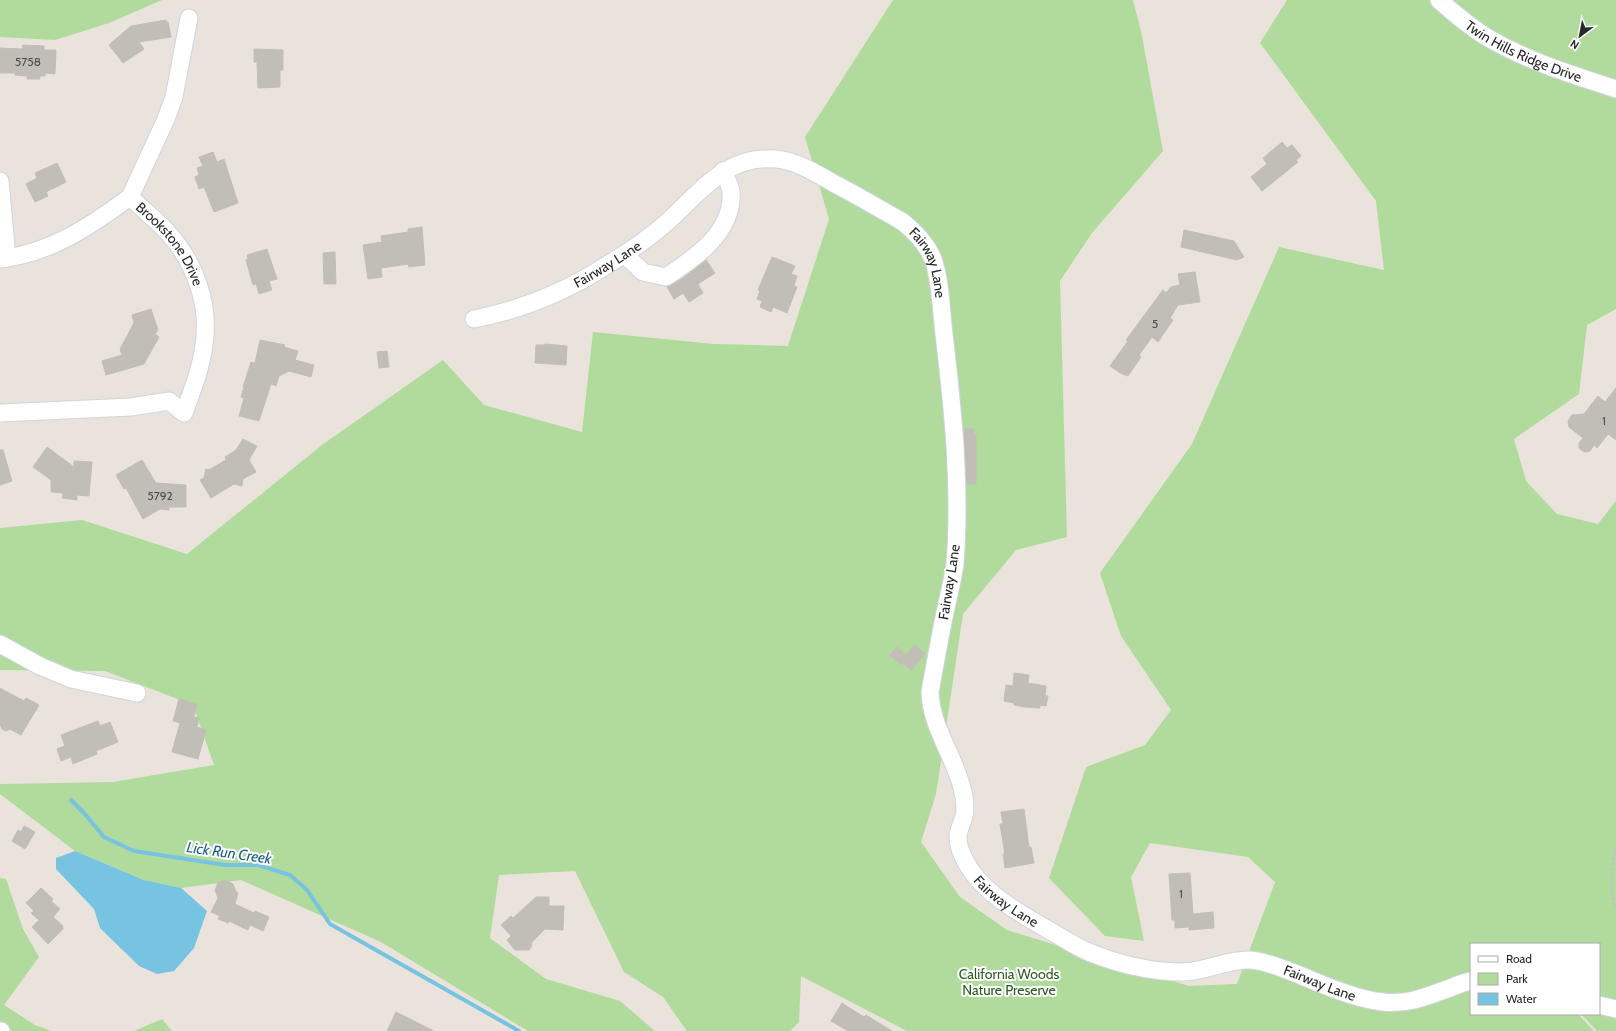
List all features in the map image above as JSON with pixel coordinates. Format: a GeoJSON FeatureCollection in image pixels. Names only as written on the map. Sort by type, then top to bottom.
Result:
{"type":"FeatureCollection","features":[{"type":"Feature","properties":{"kind":"street","name":"Twin Hills Ridge Drive"},"geometry":{"type":"LineString","coordinates":[[1438,0],[1466,23],[1489,39],[1554,69],[1616,90]]}},
{"type":"Feature","properties":{"kind":"street"},"geometry":{"type":"LineString","coordinates":[[130,198],[166,119],[174,97],[189,18]]}},
{"type":"Feature","properties":{"kind":"street","name":"Fairway Lane"},"geometry":{"type":"LineString","coordinates":[[474,319],[498,314],[536,301],[606,266],[665,224],[723,171],[745,161],[778,159],[804,168],[903,222],[915,232],[933,259],[937,276],[953,416],[957,504],[954,566],[931,684],[931,704],[935,722],[960,779],[964,796],[965,812],[958,829],[958,841],[966,862],[976,878],[989,891],[1022,914],[1094,954],[1123,964],[1154,970],[1181,972],[1192,971],[1235,961],[1250,960],[1266,963],[1337,990],[1383,1002],[1402,1002],[1420,999],[1470,981]]}},
{"type":"Feature","properties":{"kind":"street"},"geometry":{"type":"LineString","coordinates":[[624,254],[643,272],[666,276],[686,264],[713,241],[728,216],[731,191],[723,171]]}},
{"type":"Feature","properties":{"kind":"street"},"geometry":{"type":"LineString","coordinates":[[0,180],[4,258]]}},
{"type":"Feature","properties":{"kind":"street","name":"Brookstone Drive"},"geometry":{"type":"LineString","coordinates":[[0,413],[131,407],[169,401],[184,413],[199,368],[204,345],[205,321],[199,286],[190,263],[169,234],[130,198],[78,233],[50,246],[32,252],[4,258]]}},
{"type":"Feature","properties":{"kind":"street"},"geometry":{"type":"LineString","coordinates":[[0,644],[40,666],[71,679],[137,693]]}},
{"type":"Feature","properties":{"kind":"street"},"geometry":{"type":"LineString","coordinates":[[1600,1005],[1616,1009]]}},
{"type":"Feature","properties":{"kind":"path"},"geometry":{"type":"LineString","coordinates":[[1616,848],[1612,864],[1613,902],[1616,908]]}},
{"type":"Feature","properties":{"kind":"green space"},"geometry":{"type":"Polygon","coordinates":[[[0,0],[162,0],[109,23],[55,40],[0,37],[0,0]]]}},
{"type":"Feature","properties":{"kind":"green space","name":"California Woods Nature Preserve"},"geometry":{"type":"Polygon","coordinates":[[[893,0],[1133,0],[1141,31],[1163,151],[1092,233],[1060,281],[1067,537],[1016,550],[963,614],[936,794],[921,842],[960,897],[1007,930],[1189,986],[1237,984],[1275,882],[1248,857],[1150,843],[1131,877],[1144,941],[1105,936],[1049,878],[1086,767],[1145,745],[1171,710],[1121,636],[1100,573],[1192,444],[1279,247],[1384,270],[1376,201],[1260,43],[1287,0],[1616,0],[1616,309],[1587,325],[1579,394],[1514,439],[1526,481],[1557,514],[1598,524],[1616,501],[1616,1031],[1597,1031],[1582,1015],[1600,1015],[1600,943],[1470,943],[1470,1015],[1579,1015],[1594,1031],[907,1031],[801,976],[799,1022],[790,1031],[687,1031],[663,997],[624,972],[575,871],[499,875],[490,938],[546,979],[620,1001],[655,1031],[528,1031],[381,942],[241,880],[181,888],[144,880],[75,851],[0,794],[0,784],[113,782],[214,765],[193,705],[105,671],[0,670],[0,528],[82,520],[187,554],[322,445],[443,360],[484,405],[582,432],[593,332],[714,344],[788,346],[829,219],[805,137],[893,0]]]}},
{"type":"Feature","properties":{"kind":"green space"},"geometry":{"type":"Polygon","coordinates":[[[0,878],[6,879],[23,929],[39,957],[4,1005],[35,1025],[52,1031],[13,1031],[0,1024],[0,878]]]}},
{"type":"Feature","properties":{"kind":"green space"},"geometry":{"type":"Polygon","coordinates":[[[162,1019],[172,1031],[134,1031],[162,1019]]]}},
{"type":"Feature","properties":{"kind":"water"},"geometry":{"type":"Polygon","coordinates":[[[75,851],[144,880],[181,888],[207,911],[194,948],[174,971],[157,974],[139,966],[100,928],[94,909],[56,869],[56,858],[75,851]]]}},
{"type":"Feature","properties":{"kind":"building"},"geometry":{"type":"Polygon","coordinates":[[[166,20],[166,22],[168,22],[171,37],[139,42],[144,49],[123,63],[109,45],[131,26],[166,20]]]}},
{"type":"Feature","properties":{"kind":"building"},"geometry":{"type":"Polygon","coordinates":[[[23,45],[44,46],[44,50],[56,50],[55,74],[46,73],[45,76],[40,76],[40,79],[27,79],[27,76],[15,75],[15,73],[0,73],[0,48],[22,49],[23,45]]]}},
{"type":"Feature","properties":{"kind":"building"},"geometry":{"type":"Polygon","coordinates":[[[254,49],[283,50],[283,70],[280,70],[280,87],[258,88],[257,62],[254,62],[254,49]]]}},
{"type":"Feature","properties":{"kind":"building"},"geometry":{"type":"Polygon","coordinates":[[[1282,142],[1287,148],[1292,145],[1301,156],[1296,160],[1298,162],[1262,191],[1251,177],[1267,164],[1263,158],[1282,142]]]}},
{"type":"Feature","properties":{"kind":"building"},"geometry":{"type":"Polygon","coordinates":[[[213,152],[217,162],[224,159],[238,203],[214,212],[204,187],[199,189],[195,177],[199,175],[197,168],[203,166],[199,157],[213,152]]]}},
{"type":"Feature","properties":{"kind":"building"},"geometry":{"type":"Polygon","coordinates":[[[57,163],[66,182],[46,192],[48,196],[35,202],[26,184],[37,178],[35,173],[57,163]]]}},
{"type":"Feature","properties":{"kind":"building"},"geometry":{"type":"Polygon","coordinates":[[[422,227],[425,265],[409,267],[408,264],[381,268],[382,277],[368,279],[363,245],[382,242],[381,236],[408,232],[408,229],[422,227]]]}},
{"type":"Feature","properties":{"kind":"building"},"geometry":{"type":"Polygon","coordinates":[[[1184,230],[1234,241],[1244,257],[1237,260],[1181,247],[1184,230]]]}},
{"type":"Feature","properties":{"kind":"building"},"geometry":{"type":"Polygon","coordinates":[[[267,249],[277,279],[269,281],[272,290],[259,294],[256,284],[253,285],[246,260],[248,259],[247,255],[267,249]]]}},
{"type":"Feature","properties":{"kind":"building"},"geometry":{"type":"Polygon","coordinates":[[[335,252],[336,284],[324,284],[323,253],[335,252]]]}},
{"type":"Feature","properties":{"kind":"building"},"geometry":{"type":"Polygon","coordinates":[[[772,257],[795,266],[791,274],[797,276],[794,286],[797,287],[787,313],[773,307],[771,312],[760,307],[762,301],[757,299],[760,291],[758,290],[772,257]]]}},
{"type":"Feature","properties":{"kind":"building"},"geometry":{"type":"Polygon","coordinates":[[[706,260],[715,273],[698,284],[703,293],[689,302],[683,293],[674,299],[667,287],[683,278],[706,260]]]}},
{"type":"Feature","properties":{"kind":"building"},"geometry":{"type":"Polygon","coordinates":[[[1195,272],[1200,302],[1178,305],[1170,318],[1173,320],[1158,342],[1152,337],[1139,355],[1141,357],[1128,376],[1110,366],[1128,341],[1126,340],[1163,290],[1166,293],[1171,287],[1180,285],[1178,274],[1195,272]]]}},
{"type":"Feature","properties":{"kind":"building"},"geometry":{"type":"Polygon","coordinates":[[[151,309],[158,330],[155,334],[159,337],[144,364],[106,375],[102,361],[122,355],[120,349],[134,323],[132,315],[151,309]]]}},
{"type":"Feature","properties":{"kind":"building"},"geometry":{"type":"Polygon","coordinates":[[[260,340],[285,345],[284,347],[298,351],[295,360],[314,365],[311,377],[289,371],[279,376],[276,386],[271,384],[259,421],[239,416],[244,398],[241,397],[243,387],[251,362],[255,363],[260,340]]]}},
{"type":"Feature","properties":{"kind":"building"},"geometry":{"type":"Polygon","coordinates":[[[545,344],[567,346],[566,365],[535,363],[536,345],[545,344]]]}},
{"type":"Feature","properties":{"kind":"building"},"geometry":{"type":"Polygon","coordinates":[[[387,351],[389,367],[379,368],[377,352],[387,351]]]}},
{"type":"Feature","properties":{"kind":"building"},"geometry":{"type":"Polygon","coordinates":[[[1616,388],[1616,440],[1608,434],[1597,448],[1594,445],[1590,451],[1584,452],[1579,448],[1579,443],[1583,438],[1569,427],[1568,421],[1572,415],[1584,414],[1598,396],[1605,402],[1616,388]]]}},
{"type":"Feature","properties":{"kind":"building"},"geometry":{"type":"Polygon","coordinates":[[[964,429],[974,429],[974,435],[976,435],[976,484],[967,484],[964,429]]]}},
{"type":"Feature","properties":{"kind":"building"},"geometry":{"type":"Polygon","coordinates":[[[243,439],[257,446],[249,460],[256,472],[243,479],[242,486],[234,484],[211,498],[200,480],[204,478],[206,469],[209,470],[226,460],[225,457],[236,450],[243,439]]]}},
{"type":"Feature","properties":{"kind":"building"},"geometry":{"type":"Polygon","coordinates":[[[47,447],[74,467],[74,461],[92,462],[89,496],[77,495],[77,500],[62,498],[63,493],[51,492],[51,480],[33,467],[47,447]]]}},
{"type":"Feature","properties":{"kind":"building"},"geometry":{"type":"Polygon","coordinates":[[[0,450],[3,450],[12,481],[0,485],[0,450]]]}},
{"type":"Feature","properties":{"kind":"building"},"geometry":{"type":"Polygon","coordinates":[[[142,460],[156,483],[186,485],[186,507],[169,507],[169,510],[160,509],[143,519],[126,488],[124,489],[116,475],[142,460]]]}},
{"type":"Feature","properties":{"kind":"building"},"geometry":{"type":"Polygon","coordinates":[[[915,645],[925,654],[911,670],[903,663],[901,665],[890,655],[897,647],[906,655],[915,645]]]}},
{"type":"Feature","properties":{"kind":"building"},"geometry":{"type":"Polygon","coordinates":[[[1014,673],[1029,675],[1028,683],[1046,686],[1045,696],[1048,696],[1046,706],[1040,705],[1040,708],[1024,707],[1004,701],[1006,685],[1013,686],[1014,673]]]}},
{"type":"Feature","properties":{"kind":"building"},"geometry":{"type":"Polygon","coordinates":[[[0,688],[24,701],[26,698],[39,705],[21,735],[10,729],[6,731],[2,729],[0,724],[0,688]]]}},
{"type":"Feature","properties":{"kind":"building"},"geometry":{"type":"Polygon","coordinates":[[[179,699],[197,704],[194,717],[199,718],[197,727],[206,730],[198,759],[172,752],[180,723],[173,721],[179,699]]]}},
{"type":"Feature","properties":{"kind":"building"},"geometry":{"type":"Polygon","coordinates":[[[98,721],[100,726],[110,722],[118,742],[96,751],[97,754],[73,764],[71,757],[61,761],[57,749],[65,746],[61,735],[98,721]]]}},
{"type":"Feature","properties":{"kind":"building"},"geometry":{"type":"Polygon","coordinates":[[[1024,809],[1029,847],[1031,847],[1034,863],[1005,868],[1003,854],[1005,854],[1000,824],[1003,824],[1001,812],[1024,809]]]}},
{"type":"Feature","properties":{"kind":"building"},"geometry":{"type":"Polygon","coordinates":[[[24,826],[35,832],[25,849],[12,841],[18,830],[21,832],[24,826]]]}},
{"type":"Feature","properties":{"kind":"building"},"geometry":{"type":"Polygon","coordinates":[[[1190,873],[1193,914],[1213,912],[1214,928],[1189,930],[1189,927],[1175,928],[1175,920],[1172,920],[1169,874],[1190,873]]]}},
{"type":"Feature","properties":{"kind":"building"},"geometry":{"type":"Polygon","coordinates":[[[226,880],[233,884],[236,892],[238,893],[235,904],[254,913],[255,911],[269,917],[263,931],[250,925],[248,930],[229,921],[228,923],[218,919],[220,916],[211,912],[218,898],[215,890],[218,883],[226,880]]]}},
{"type":"Feature","properties":{"kind":"building"},"geometry":{"type":"Polygon","coordinates":[[[41,888],[53,899],[51,901],[60,909],[53,917],[63,926],[63,929],[48,944],[32,927],[39,920],[31,913],[34,911],[26,903],[41,888]]]}},
{"type":"Feature","properties":{"kind":"building"},"geometry":{"type":"Polygon","coordinates":[[[536,897],[549,897],[549,906],[564,906],[563,930],[545,929],[532,942],[529,950],[515,950],[507,940],[511,936],[501,925],[511,916],[513,918],[536,897]]]}},
{"type":"Feature","properties":{"kind":"building"},"geometry":{"type":"Polygon","coordinates":[[[842,1003],[864,1017],[866,1015],[892,1031],[848,1031],[831,1021],[842,1003]]]}},
{"type":"Feature","properties":{"kind":"building"},"geometry":{"type":"Polygon","coordinates":[[[396,1012],[434,1031],[387,1031],[396,1012]]]}},
{"type":"Feature","properties":{"kind":"waterway","name":"Lick Run Creek"},"geometry":{"type":"LineString","coordinates":[[71,800],[104,837],[134,851],[225,865],[258,865],[290,875],[307,890],[330,924],[519,1031]]}}]}
